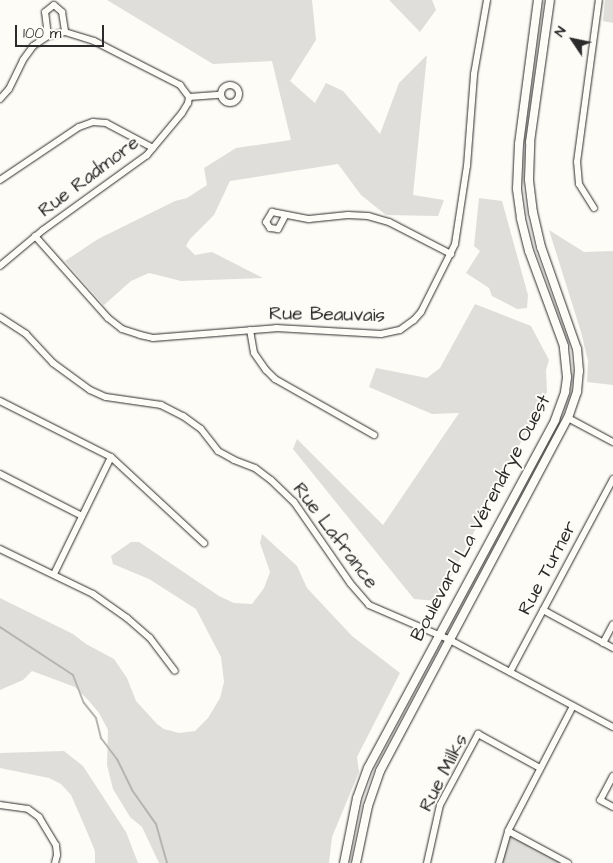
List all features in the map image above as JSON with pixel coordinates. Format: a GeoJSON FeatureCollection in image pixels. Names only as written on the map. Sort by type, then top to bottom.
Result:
{"type":"FeatureCollection","features":[{"type":"Feature","properties":{"kind":"main road","name":"Boulevard La Vérendrye Ouest"},"geometry":{"type":"LineString","coordinates":[[344,863],[357,798],[368,768],[554,420],[565,392],[564,346],[529,251],[520,218],[517,188],[518,144],[538,0]]}},
{"type":"Feature","properties":{"kind":"main road","name":"Boulevard La Vérendrye Ouest"},"geometry":{"type":"LineString","coordinates":[[356,863],[373,788],[392,747],[448,639],[568,418],[575,401],[579,382],[577,349],[541,247],[532,213],[529,179],[530,142],[550,0]]}},
{"type":"Feature","properties":{"kind":"street","name":"Rue Beauvais"},"geometry":{"type":"LineString","coordinates":[[36,236],[101,311],[122,329],[153,338],[276,328],[381,334],[400,330],[414,320],[421,312],[455,244],[470,136],[472,88],[487,0]]}},
{"type":"Feature","properties":{"kind":"street"},"geometry":{"type":"LineString","coordinates":[[594,208],[579,184],[577,162],[599,0]]}},
{"type":"Feature","properties":{"kind":"street"},"geometry":{"type":"LineString","coordinates":[[48,36],[45,12],[54,5],[62,12],[65,32]]}},
{"type":"Feature","properties":{"kind":"street"},"geometry":{"type":"LineString","coordinates":[[1,96],[28,52],[48,36],[65,32],[94,41],[180,85],[189,97],[220,95]]}},
{"type":"Feature","properties":{"kind":"street","name":"Rue Radmore"},"geometry":{"type":"LineString","coordinates":[[0,266],[36,236],[153,148],[186,108],[189,97]]}},
{"type":"Feature","properties":{"kind":"street"},"geometry":{"type":"LineString","coordinates":[[0,180],[80,127],[93,122],[114,127],[153,148]]}},
{"type":"Feature","properties":{"kind":"street"},"geometry":{"type":"LineString","coordinates":[[286,216],[320,219],[359,214],[378,218],[451,254]]}},
{"type":"Feature","properties":{"kind":"street","name":"Rue Lafrance"},"geometry":{"type":"LineString","coordinates":[[0,318],[26,334],[53,363],[90,390],[106,397],[161,405],[195,424],[218,451],[254,468],[294,502],[350,583],[369,605],[448,639],[613,727]]}},
{"type":"Feature","properties":{"kind":"street"},"geometry":{"type":"LineString","coordinates":[[250,330],[254,353],[275,379],[374,435]]}},
{"type":"Feature","properties":{"kind":"street"},"geometry":{"type":"LineString","coordinates":[[0,401],[111,457],[204,544]]}},
{"type":"Feature","properties":{"kind":"street"},"geometry":{"type":"LineString","coordinates":[[568,418],[613,442]]}},
{"type":"Feature","properties":{"kind":"street"},"geometry":{"type":"LineString","coordinates":[[54,574],[111,457]]}},
{"type":"Feature","properties":{"kind":"street"},"geometry":{"type":"LineString","coordinates":[[0,474],[82,516]]}},
{"type":"Feature","properties":{"kind":"street","name":"Rue Turner"},"geometry":{"type":"LineString","coordinates":[[510,672],[613,479]]}},
{"type":"Feature","properties":{"kind":"street"},"geometry":{"type":"LineString","coordinates":[[0,549],[93,594],[128,618],[150,638],[174,671]]}},
{"type":"Feature","properties":{"kind":"street"},"geometry":{"type":"LineString","coordinates":[[543,610],[613,648]]}},
{"type":"Feature","properties":{"kind":"street"},"geometry":{"type":"LineString","coordinates":[[603,643],[613,624]]}},
{"type":"Feature","properties":{"kind":"street"},"geometry":{"type":"LineString","coordinates":[[499,863],[508,831],[573,706]]}},
{"type":"Feature","properties":{"kind":"street","name":"Rue Milks"},"geometry":{"type":"LineString","coordinates":[[427,863],[440,805],[478,734],[540,768]]}},
{"type":"Feature","properties":{"kind":"street"},"geometry":{"type":"LineString","coordinates":[[613,776],[600,800],[613,807]]}},
{"type":"Feature","properties":{"kind":"street"},"geometry":{"type":"LineString","coordinates":[[0,805],[28,809],[39,817],[56,845],[57,855],[55,863]]}},
{"type":"Feature","properties":{"kind":"street"},"geometry":{"type":"LineString","coordinates":[[508,831],[568,863]]}},
{"type":"Feature","properties":{"kind":"shaded area"},"geometry":{"type":"Polygon","coordinates":[[[107,0],[312,0],[316,40],[290,81],[315,103],[326,83],[343,91],[380,134],[399,83],[427,55],[413,195],[444,200],[438,216],[386,215],[361,195],[338,164],[230,181],[214,215],[190,239],[186,246],[195,255],[212,252],[263,278],[181,281],[149,273],[131,281],[104,305],[65,261],[98,239],[175,201],[187,198],[207,185],[204,168],[236,148],[291,140],[272,61],[213,64],[107,0]]]}},
{"type":"Feature","properties":{"kind":"shaded area"},"geometry":{"type":"Polygon","coordinates":[[[389,0],[432,0],[436,10],[420,32],[389,0]]]}},
{"type":"Feature","properties":{"kind":"shaded area"},"geometry":{"type":"Polygon","coordinates":[[[605,0],[613,0],[613,23],[603,21],[605,0]]]}},
{"type":"Feature","properties":{"kind":"shaded area"},"geometry":{"type":"Polygon","coordinates":[[[479,198],[502,201],[528,295],[527,308],[517,309],[492,296],[489,288],[466,273],[480,251],[474,246],[479,198]]]}},
{"type":"Feature","properties":{"kind":"shaded area"},"geometry":{"type":"Polygon","coordinates":[[[549,230],[584,252],[613,251],[613,385],[587,382],[588,361],[581,332],[549,230]]]}},
{"type":"Feature","properties":{"kind":"shaded area"},"geometry":{"type":"Polygon","coordinates":[[[475,304],[531,326],[549,360],[546,370],[547,392],[438,601],[414,599],[293,449],[297,439],[383,525],[459,413],[432,414],[369,387],[376,368],[427,378],[440,368],[475,304]]]}},
{"type":"Feature","properties":{"kind":"shaded area"},"geometry":{"type":"Polygon","coordinates":[[[262,534],[297,566],[307,588],[352,636],[400,673],[357,757],[359,772],[332,837],[329,863],[159,863],[142,827],[130,817],[113,789],[107,765],[108,730],[99,713],[89,701],[75,687],[32,671],[23,680],[0,690],[0,598],[73,634],[86,644],[114,659],[127,678],[136,701],[164,729],[179,733],[195,731],[208,718],[220,698],[224,682],[221,657],[196,609],[149,579],[113,564],[111,556],[131,542],[139,542],[219,596],[234,603],[252,604],[264,588],[270,572],[260,543],[262,534]]]}},
{"type":"Feature","properties":{"kind":"shaded area"},"geometry":{"type":"Polygon","coordinates":[[[64,751],[83,766],[126,832],[138,863],[95,863],[95,851],[85,827],[71,795],[61,784],[49,778],[0,768],[0,753],[64,751]]]}},
{"type":"Feature","properties":{"kind":"shaded area"},"geometry":{"type":"Polygon","coordinates":[[[508,831],[568,863],[499,863],[508,831]]]}},
{"type":"Feature","properties":{"kind":"waterway"},"geometry":{"type":"LineString","coordinates":[[0,627],[73,675],[84,703],[96,718],[101,738],[117,759],[132,790],[156,824],[167,863]]}}]}
